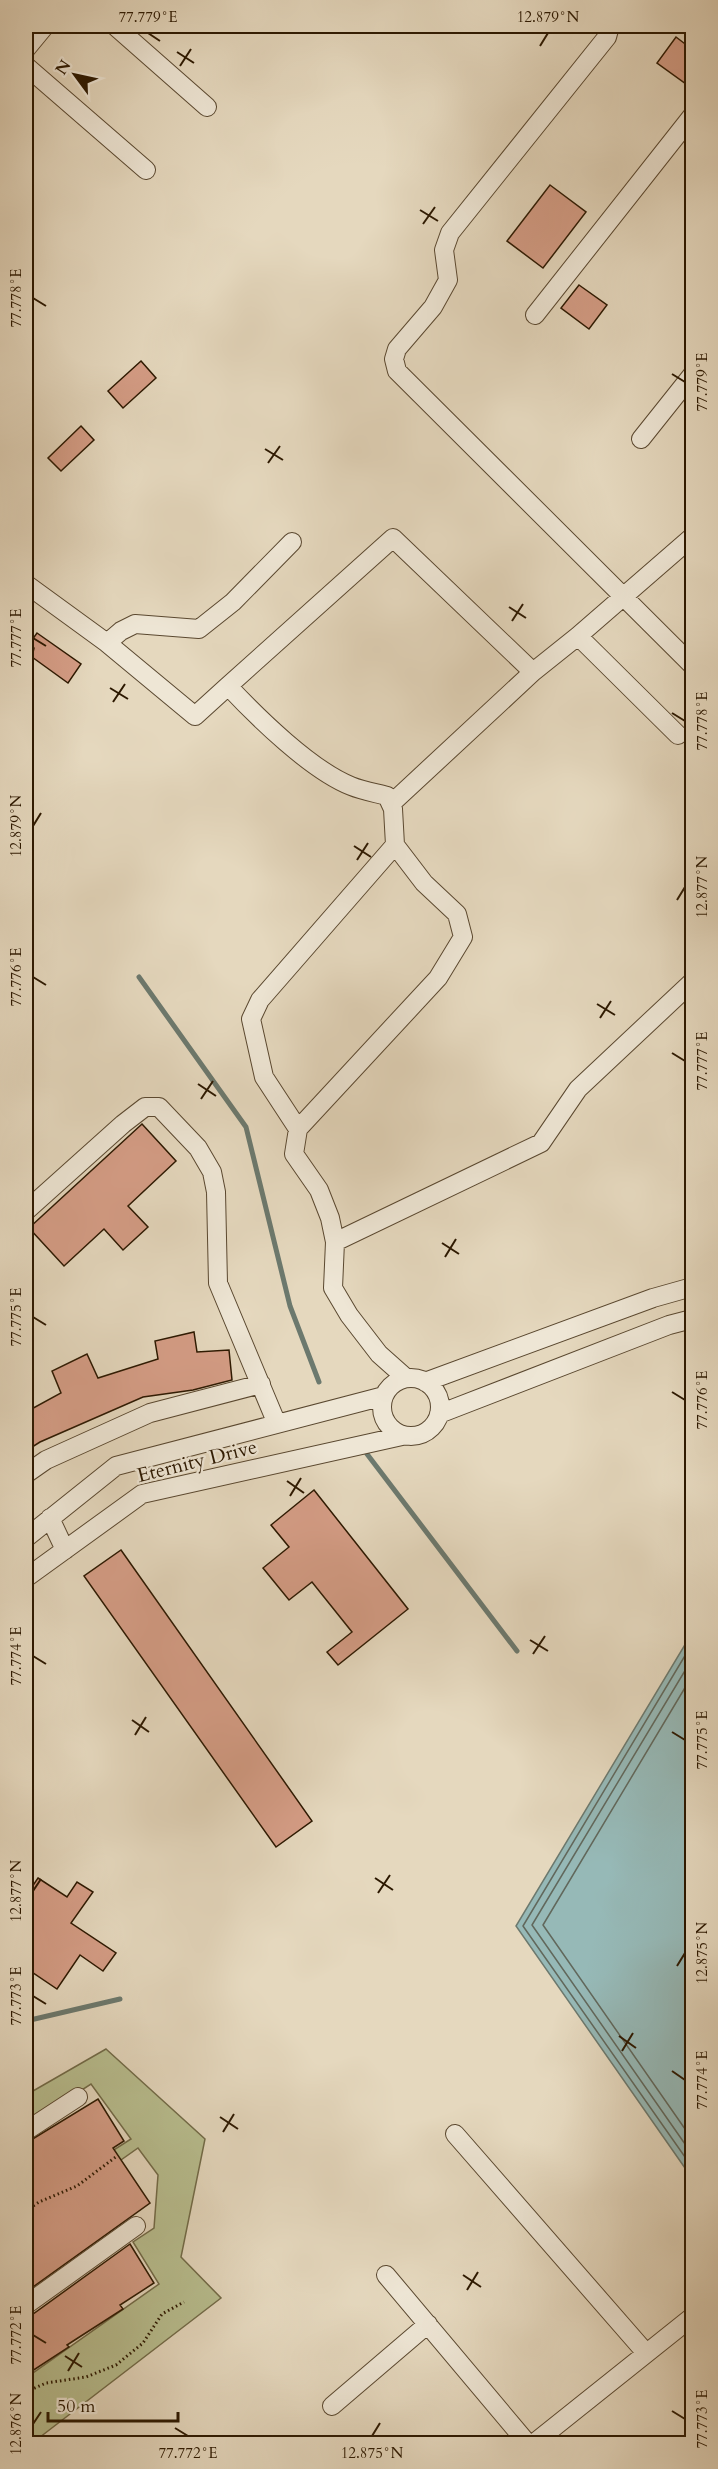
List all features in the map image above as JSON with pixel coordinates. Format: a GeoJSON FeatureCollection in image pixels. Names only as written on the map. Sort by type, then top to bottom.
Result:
{"type":"FeatureCollection","features":[{"type":"Feature","properties":{"kind":"street"},"geometry":{"type":"LineString","coordinates":[[26,49],[45,26]]}},
{"type":"Feature","properties":{"kind":"street"},"geometry":{"type":"LineString","coordinates":[[115,26],[207,107]]}},
{"type":"Feature","properties":{"kind":"street"},"geometry":{"type":"LineString","coordinates":[[610,26],[607,37],[450,232],[444,250],[448,280],[433,307],[398,349],[394,359],[397,370],[693,665]]}},
{"type":"Feature","properties":{"kind":"street"},"geometry":{"type":"LineString","coordinates":[[26,66],[146,170]]}},
{"type":"Feature","properties":{"kind":"street"},"geometry":{"type":"LineString","coordinates":[[535,315],[693,116]]}},
{"type":"Feature","properties":{"kind":"street"},"geometry":{"type":"LineString","coordinates":[[641,439],[693,375]]}},
{"type":"Feature","properties":{"kind":"street"},"geometry":{"type":"LineString","coordinates":[[392,803],[533,672],[693,537]]}},
{"type":"Feature","properties":{"kind":"street"},"geometry":{"type":"LineString","coordinates":[[26,584],[107,643],[195,716],[393,538],[533,672]]}},
{"type":"Feature","properties":{"kind":"street"},"geometry":{"type":"LineString","coordinates":[[107,643],[121,631],[135,624],[199,629],[233,602],[292,542]]}},
{"type":"Feature","properties":{"kind":"street"},"geometry":{"type":"LineString","coordinates":[[578,636],[678,735]]}},
{"type":"Feature","properties":{"kind":"street"},"geometry":{"type":"LineString","coordinates":[[228,686],[259,719],[324,771],[351,786],[387,796],[392,803],[395,845],[424,883],[457,914],[463,937],[438,978],[298,1129],[294,1154],[319,1191],[335,1242],[333,1288],[349,1315],[380,1354],[406,1378],[425,1382],[654,1298],[693,1287]]}},
{"type":"Feature","properties":{"kind":"street"},"geometry":{"type":"LineString","coordinates":[[298,1129],[264,1077],[251,1019],[260,1000],[395,845]]}},
{"type":"Feature","properties":{"kind":"street"},"geometry":{"type":"LineString","coordinates":[[335,1242],[541,1143],[578,1089],[693,982]]}},
{"type":"Feature","properties":{"kind":"street"},"geometry":{"type":"LineString","coordinates":[[26,1211],[146,1107],[159,1107],[198,1148],[212,1172],[216,1192],[218,1283],[277,1424]]}},
{"type":"Feature","properties":{"kind":"street","name":"Eternity Drive"},"geometry":{"type":"LineString","coordinates":[[26,1578],[142,1494],[402,1436],[421,1435],[429,1430],[439,1414],[669,1325],[693,1319]]}},
{"type":"Feature","properties":{"kind":"street","name":"Eternity Drive"},"geometry":{"type":"LineString","coordinates":[[26,1538],[116,1466],[384,1396],[397,1381],[406,1378]]}},
{"type":"Feature","properties":{"kind":"street"},"geometry":{"type":"LineString","coordinates":[[425,1382],[437,1395],[439,1414]]}},
{"type":"Feature","properties":{"kind":"street"},"geometry":{"type":"LineString","coordinates":[[26,1474],[46,1460],[150,1413],[261,1384]]}},
{"type":"Feature","properties":{"kind":"street"},"geometry":{"type":"LineString","coordinates":[[384,1396],[381,1405],[386,1424],[402,1436]]}},
{"type":"Feature","properties":{"kind":"street"},"geometry":{"type":"LineString","coordinates":[[50,1518],[65,1550]]}},
{"type":"Feature","properties":{"kind":"street"},"geometry":{"type":"LineString","coordinates":[[26,2131],[78,2097]]}},
{"type":"Feature","properties":{"kind":"street"},"geometry":{"type":"LineString","coordinates":[[455,2134],[645,2353]]}},
{"type":"Feature","properties":{"kind":"street"},"geometry":{"type":"LineString","coordinates":[[26,2305],[136,2226]]}},
{"type":"Feature","properties":{"kind":"street"},"geometry":{"type":"LineString","coordinates":[[386,2275],[528,2444]]}},
{"type":"Feature","properties":{"kind":"street"},"geometry":{"type":"LineString","coordinates":[[533,2444],[693,2317]]}},
{"type":"Feature","properties":{"kind":"street"},"geometry":{"type":"LineString","coordinates":[[332,2406],[428,2324]]}},
{"type":"Feature","properties":{"kind":"path"},"geometry":{"type":"LineString","coordinates":[[26,2211],[39,2202],[77,2186],[117,2156]]}},
{"type":"Feature","properties":{"kind":"path"},"geometry":{"type":"LineString","coordinates":[[26,2392],[46,2383],[86,2377],[116,2365],[143,2343],[162,2314],[184,2302]]}},
{"type":"Feature","properties":{"kind":"green space"},"geometry":{"type":"Polygon","coordinates":[[[106,2049],[205,2139],[181,2257],[221,2298],[31,2444],[26,2443],[26,2378],[159,2284],[133,2242],[154,2228],[158,2175],[138,2148],[26,2227],[26,2206],[131,2139],[91,2084],[26,2126],[26,2095],[106,2049]]]}},
{"type":"Feature","properties":{"kind":"water"},"geometry":{"type":"Polygon","coordinates":[[[692,1633],[692,2178],[516,1926],[692,1633]]]}},
{"type":"Feature","properties":{"kind":"building"},"geometry":{"type":"Polygon","coordinates":[[[676,37],[693,50],[693,89],[657,63],[676,37]]]}},
{"type":"Feature","properties":{"kind":"building"},"geometry":{"type":"Polygon","coordinates":[[[550,185],[586,212],[543,268],[507,241],[550,185]]]}},
{"type":"Feature","properties":{"kind":"building"},"geometry":{"type":"Polygon","coordinates":[[[579,285],[607,305],[589,329],[561,308],[579,285]]]}},
{"type":"Feature","properties":{"kind":"building"},"geometry":{"type":"Polygon","coordinates":[[[141,361],[156,378],[123,408],[108,391],[141,361]]]}},
{"type":"Feature","properties":{"kind":"building"},"geometry":{"type":"Polygon","coordinates":[[[81,426],[94,440],[61,471],[48,458],[81,426]]]}},
{"type":"Feature","properties":{"kind":"building"},"geometry":{"type":"Polygon","coordinates":[[[37,633],[81,664],[68,683],[32,657],[34,648],[29,644],[37,633]]]}},
{"type":"Feature","properties":{"kind":"building"},"geometry":{"type":"Polygon","coordinates":[[[142,1124],[176,1161],[128,1206],[148,1227],[123,1250],[104,1229],[64,1266],[29,1228],[142,1124]]]}},
{"type":"Feature","properties":{"kind":"building"},"geometry":{"type":"Polygon","coordinates":[[[194,1332],[197,1352],[229,1350],[232,1380],[193,1390],[143,1397],[40,1442],[26,1451],[26,1412],[61,1393],[52,1371],[87,1354],[98,1378],[158,1359],[155,1341],[194,1332]]]}},
{"type":"Feature","properties":{"kind":"building"},"geometry":{"type":"Polygon","coordinates":[[[314,1490],[408,1609],[338,1665],[327,1652],[352,1632],[312,1582],[289,1600],[263,1568],[289,1547],[271,1525],[314,1490]]]}},
{"type":"Feature","properties":{"kind":"building"},"geometry":{"type":"Polygon","coordinates":[[[121,1550],[312,1821],[276,1847],[84,1576],[121,1550]]]}},
{"type":"Feature","properties":{"kind":"building"},"geometry":{"type":"Polygon","coordinates":[[[38,1878],[67,1897],[77,1882],[93,1892],[71,1923],[116,1953],[103,1971],[80,1955],[57,1989],[26,1968],[26,1879],[34,1884],[38,1878]]]}},
{"type":"Feature","properties":{"kind":"building"},"geometry":{"type":"Polygon","coordinates":[[[98,2099],[124,2141],[113,2148],[150,2203],[26,2292],[26,2143],[98,2099]]]}},
{"type":"Feature","properties":{"kind":"building"},"geometry":{"type":"Polygon","coordinates":[[[130,2244],[154,2283],[120,2305],[123,2309],[26,2375],[26,2316],[33,2314],[130,2244]]]}},
{"type":"Feature","properties":{"kind":"waterway"},"geometry":{"type":"LineString","coordinates":[[139,977],[246,1127],[290,1306],[319,1382]]}},
{"type":"Feature","properties":{"kind":"waterway"},"geometry":{"type":"LineString","coordinates":[[367,1454],[517,1651]]}},
{"type":"Feature","properties":{"kind":"waterway"},"geometry":{"type":"LineString","coordinates":[[26,2021],[120,1999]]}}]}
